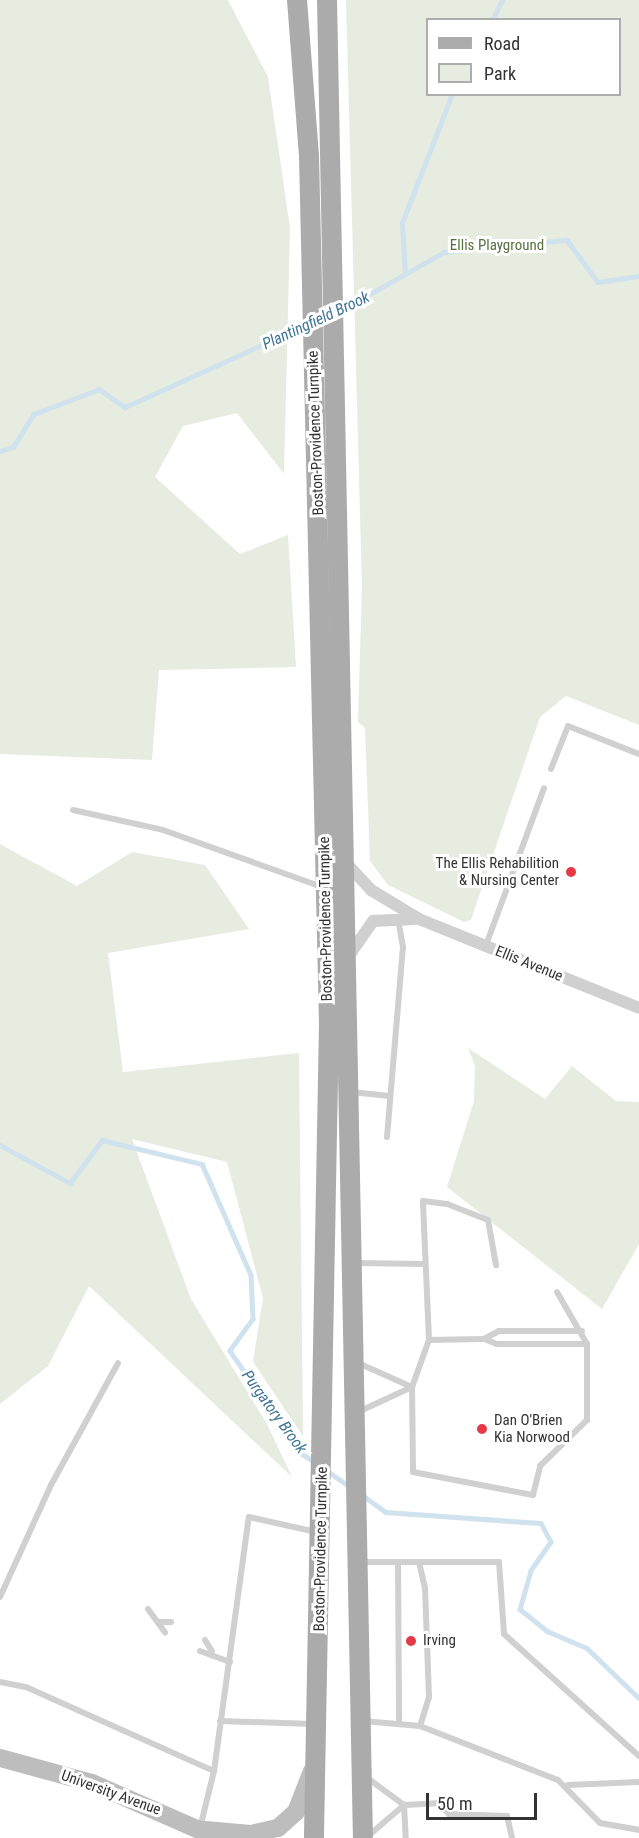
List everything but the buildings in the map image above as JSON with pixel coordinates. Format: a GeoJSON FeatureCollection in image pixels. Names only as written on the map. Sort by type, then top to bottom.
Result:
{"type":"FeatureCollection","features":[{"type":"Feature","properties":{"kind":"main road","name":"Boston-Providence Turnpike"},"geometry":{"type":"LineString","coordinates":[[297,0],[313,308],[326,888],[329,1176],[314,1838]]}},
{"type":"Feature","properties":{"kind":"main road","name":"Boston-Providence Turnpike"},"geometry":{"type":"LineString","coordinates":[[327,0],[357,1362],[364,1838]]}},
{"type":"Feature","properties":{"kind":"main road","name":"University Avenue"},"geometry":{"type":"LineString","coordinates":[[0,1758],[92,1784],[217,1838]]}},
{"type":"Feature","properties":{"kind":"main road"},"geometry":{"type":"LineString","coordinates":[[200,1829],[251,1834],[284,1825],[300,1806],[316,1758]]}},
{"type":"Feature","properties":{"kind":"street","name":"Ellis Avenue"},"geometry":{"type":"LineString","coordinates":[[346,863],[371,890],[419,919],[639,1008]]}},
{"type":"Feature","properties":{"kind":"street","name":"Ellis Avenue"},"geometry":{"type":"LineString","coordinates":[[348,957],[373,921],[398,918],[419,919]]}},
{"type":"Feature","properties":{"kind":"lane"},"geometry":{"type":"LineString","coordinates":[[551,769],[567,726],[639,754]]}},
{"type":"Feature","properties":{"kind":"lane"},"geometry":{"type":"LineString","coordinates":[[485,946],[544,788]]}},
{"type":"Feature","properties":{"kind":"lane"},"geometry":{"type":"LineString","coordinates":[[73,810],[163,830],[326,888]]}},
{"type":"Feature","properties":{"kind":"lane"},"geometry":{"type":"LineString","coordinates":[[387,1137],[403,947],[398,918]]}},
{"type":"Feature","properties":{"kind":"lane"},"geometry":{"type":"LineString","coordinates":[[351,1092],[390,1096]]}},
{"type":"Feature","properties":{"kind":"lane"},"geometry":{"type":"LineString","coordinates":[[496,1265],[488,1220],[447,1204],[423,1202],[429,1340],[412,1387],[413,1472],[533,1495],[540,1466],[587,1420],[587,1344],[582,1331],[557,1292]]}},
{"type":"Feature","properties":{"kind":"lane"},"geometry":{"type":"LineString","coordinates":[[355,1263],[425,1264]]}},
{"type":"Feature","properties":{"kind":"lane"},"geometry":{"type":"LineString","coordinates":[[484,1339],[499,1331],[582,1331]]}},
{"type":"Feature","properties":{"kind":"lane"},"geometry":{"type":"LineString","coordinates":[[429,1340],[484,1339],[497,1344],[587,1344]]}},
{"type":"Feature","properties":{"kind":"lane"},"geometry":{"type":"LineString","coordinates":[[357,1362],[412,1387]]}},
{"type":"Feature","properties":{"kind":"lane"},"geometry":{"type":"LineString","coordinates":[[0,1597],[51,1485],[118,1363]]}},
{"type":"Feature","properties":{"kind":"lane"},"geometry":{"type":"LineString","coordinates":[[357,1412],[412,1387]]}},
{"type":"Feature","properties":{"kind":"lane"},"geometry":{"type":"LineString","coordinates":[[200,1829],[214,1771],[249,1517],[321,1533]]}},
{"type":"Feature","properties":{"kind":"lane"},"geometry":{"type":"LineString","coordinates":[[360,1562],[499,1562],[504,1634],[639,1756]]}},
{"type":"Feature","properties":{"kind":"lane"},"geometry":{"type":"LineString","coordinates":[[419,1562],[425,1588],[429,1697],[420,1726]]}},
{"type":"Feature","properties":{"kind":"lane"},"geometry":{"type":"LineString","coordinates":[[398,1563],[399,1722]]}},
{"type":"Feature","properties":{"kind":"lane"},"geometry":{"type":"LineString","coordinates":[[148,1609],[160,1622],[165,1632]]}},
{"type":"Feature","properties":{"kind":"lane"},"geometry":{"type":"LineString","coordinates":[[160,1622],[171,1622]]}},
{"type":"Feature","properties":{"kind":"lane"},"geometry":{"type":"LineString","coordinates":[[205,1641],[212,1651],[230,1662]]}},
{"type":"Feature","properties":{"kind":"lane"},"geometry":{"type":"LineString","coordinates":[[200,1651],[212,1651]]}},
{"type":"Feature","properties":{"kind":"lane"},"geometry":{"type":"LineString","coordinates":[[0,1682],[26,1687],[214,1771]]}},
{"type":"Feature","properties":{"kind":"lane"},"geometry":{"type":"LineString","coordinates":[[362,1720],[399,1722],[420,1726],[568,1785],[639,1782]]}},
{"type":"Feature","properties":{"kind":"lane"},"geometry":{"type":"LineString","coordinates":[[220,1721],[317,1724]]}},
{"type":"Feature","properties":{"kind":"lane"},"geometry":{"type":"LineString","coordinates":[[363,1775],[404,1805]]}},
{"type":"Feature","properties":{"kind":"lane"},"geometry":{"type":"LineString","coordinates":[[568,1785],[600,1823],[639,1830]]}},
{"type":"Feature","properties":{"kind":"lane"},"geometry":{"type":"LineString","coordinates":[[364,1838],[404,1805],[438,1803],[449,1814],[507,1816],[513,1824],[512,1838]]}},
{"type":"Feature","properties":{"kind":"lane"},"geometry":{"type":"LineString","coordinates":[[404,1805],[406,1838]]}},
{"type":"Feature","properties":{"kind":"green space"},"geometry":{"type":"Polygon","coordinates":[[[0,0],[228,0],[268,77],[290,228],[284,474],[237,413],[183,426],[155,477],[240,554],[288,535],[296,667],[159,670],[152,760],[0,754],[0,0]]]}},
{"type":"Feature","properties":{"kind":"green space","name":"Ellis Playground"},"geometry":{"type":"Polygon","coordinates":[[[346,0],[639,0],[639,725],[566,696],[540,717],[471,920],[464,922],[388,885],[370,861],[365,728],[358,722],[362,586],[346,0]]]}},
{"type":"Feature","properties":{"kind":"green space"},"geometry":{"type":"Polygon","coordinates":[[[0,844],[77,886],[132,852],[205,865],[249,929],[108,953],[123,1072],[299,1053],[303,1436],[253,1362],[263,1298],[227,1162],[132,1139],[191,1299],[267,1424],[292,1477],[89,1286],[48,1366],[0,1404],[0,844]]]}},
{"type":"Feature","properties":{"kind":"green space"},"geometry":{"type":"Polygon","coordinates":[[[468,1048],[545,1099],[572,1066],[616,1101],[639,1102],[639,1244],[602,1309],[447,1187],[474,1101],[475,1066],[468,1048]]]}},
{"type":"Feature","properties":{"kind":"waterway"},"geometry":{"type":"LineString","coordinates":[[493,18],[502,0]]}},
{"type":"Feature","properties":{"kind":"waterway"},"geometry":{"type":"LineString","coordinates":[[405,275],[402,223],[451,96]]}},
{"type":"Feature","properties":{"kind":"waterway","name":"Plantingfield Brook"},"geometry":{"type":"LineString","coordinates":[[338,312],[444,252],[567,240],[598,282],[639,276]]}},
{"type":"Feature","properties":{"kind":"waterway","name":"Plantingfield Brook"},"geometry":{"type":"LineString","coordinates":[[0,451],[13,447],[34,414],[99,389],[125,407],[308,324]]}},
{"type":"Feature","properties":{"kind":"waterway","name":"Purgatory Brook"},"geometry":{"type":"LineString","coordinates":[[0,1145],[70,1183],[102,1140],[202,1164],[251,1275],[253,1319],[230,1351],[302,1454],[315,1462]]}},
{"type":"Feature","properties":{"kind":"waterway","name":"Purgatory Brook"},"geometry":{"type":"LineString","coordinates":[[326,1470],[349,1486]]}},
{"type":"Feature","properties":{"kind":"waterway","name":"Purgatory Brook"},"geometry":{"type":"LineString","coordinates":[[361,1494],[386,1512],[541,1523],[551,1542],[531,1571],[520,1609],[547,1631],[587,1648],[639,1698]]}},
{"type":"Feature","properties":{"kind":"place","name":"The Ellis Rehabilition & Nursing Center"},"geometry":{"type":"Point","coordinates":[571,872]}},
{"type":"Feature","properties":{"kind":"place","name":"Dan O'Brien Kia Norwood"},"geometry":{"type":"Point","coordinates":[482,1429]}},
{"type":"Feature","properties":{"kind":"place","name":"Irving"},"geometry":{"type":"Point","coordinates":[411,1641]}}]}
